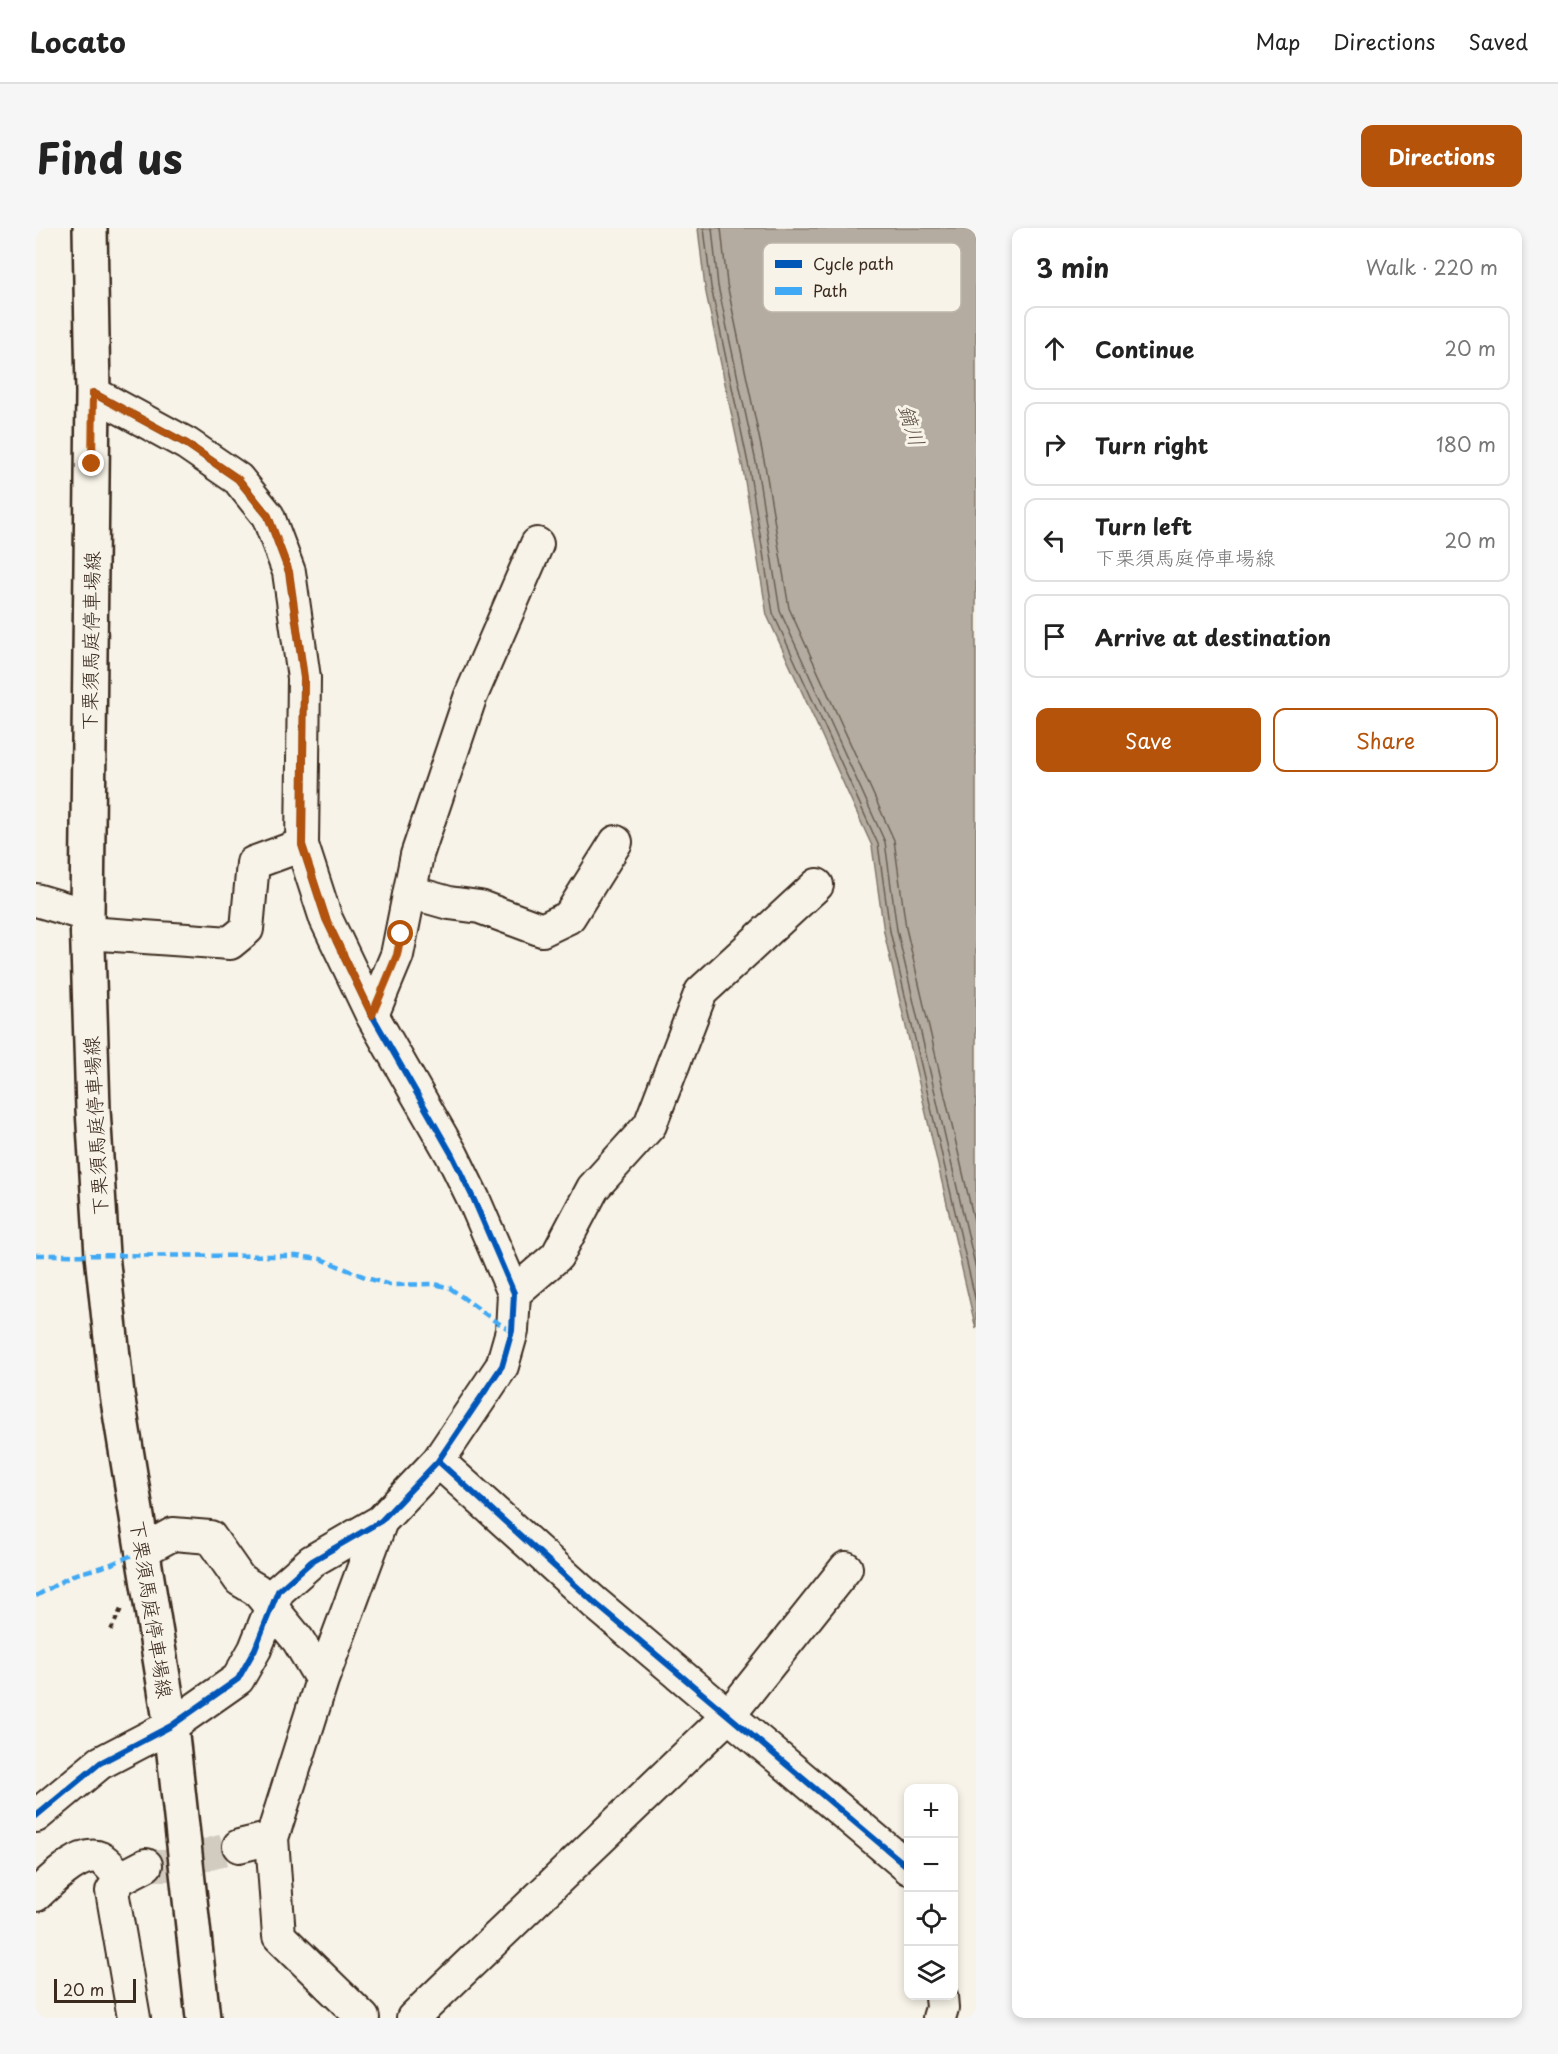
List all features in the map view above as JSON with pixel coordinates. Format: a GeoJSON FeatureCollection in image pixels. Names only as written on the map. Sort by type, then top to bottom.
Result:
{"type":"FeatureCollection","features":[{"type":"Feature","properties":{"kind":"main road","name":"下栗須馬庭停車場線"},"geometry":{"type":"LineString","coordinates":[[90,228],[93,393],[87,924],[93,1109],[102,1255],[117,1394],[171,1726],[203,2018]]}},
{"type":"Feature","properties":{"kind":"street"},"geometry":{"type":"LineString","coordinates":[[36,1816],[99,1763],[171,1726],[238,1679],[255,1649],[278,1591],[312,1561],[381,1521],[438,1461],[502,1366],[512,1331],[513,1293],[474,1200],[452,1155],[372,1015],[326,919],[302,845],[304,678],[289,572],[268,516],[238,479],[187,444],[93,393]]}},
{"type":"Feature","properties":{"kind":"street"},"geometry":{"type":"LineString","coordinates":[[372,1015],[397,955],[417,855],[470,698],[537,544]]}},
{"type":"Feature","properties":{"kind":"street"},"geometry":{"type":"LineString","coordinates":[[410,892],[449,903],[480,907],[542,930],[569,917],[616,842]]}},
{"type":"Feature","properties":{"kind":"street"},"geometry":{"type":"LineString","coordinates":[[36,900],[87,924],[230,943],[247,929],[253,863],[302,845]]}},
{"type":"Feature","properties":{"kind":"street"},"geometry":{"type":"LineString","coordinates":[[513,1293],[557,1256],[593,1188],[650,1125],[701,992],[817,885]]}},
{"type":"Feature","properties":{"kind":"street"},"geometry":{"type":"LineString","coordinates":[[438,1461],[595,1602],[904,1864]]}},
{"type":"Feature","properties":{"kind":"street"},"geometry":{"type":"LineString","coordinates":[[363,2018],[279,1936],[272,1838],[322,1680],[381,1521]]}},
{"type":"Feature","properties":{"kind":"street"},"geometry":{"type":"LineString","coordinates":[[142,1551],[173,1534],[210,1537],[240,1580],[257,1590],[298,1640],[322,1680]]}},
{"type":"Feature","properties":{"kind":"street"},"geometry":{"type":"LineString","coordinates":[[413,2018],[729,1715],[846,1568]]}},
{"type":"Feature","properties":{"kind":"street"},"geometry":{"type":"LineString","coordinates":[[239,1846],[272,1838]]}},
{"type":"Feature","properties":{"kind":"street"},"geometry":{"type":"LineString","coordinates":[[36,1895],[63,1871],[86,1856],[100,1858],[133,1872],[112,1891],[134,2018]]}},
{"type":"Feature","properties":{"kind":"street"},"geometry":{"type":"LineString","coordinates":[[939,2018],[941,2000]]}},
{"type":"Feature","properties":{"kind":"path"},"geometry":{"type":"LineString","coordinates":[[111,1630],[122,1606]]}},
{"type":"Feature","properties":{"kind":"water","name":"鏑川"},"geometry":{"type":"Polygon","coordinates":[[[698,228],[976,228],[976,1329],[884,932],[872,846],[767,615],[743,469],[705,288],[698,228]]]}},
{"type":"Feature","properties":{"kind":"tunnel"},"geometry":{"type":"LineString","coordinates":[[146,1865],[169,1865],[239,1846]]}},
{"type":"Feature","properties":{"kind":"marked path"},"geometry":{"type":"LineString","coordinates":[[36,1255],[296,1256],[321,1259],[390,1285],[435,1284],[450,1288],[512,1331]]}},
{"type":"Feature","properties":{"kind":"marked path"},"geometry":{"type":"LineString","coordinates":[[36,1596],[73,1575],[109,1565],[142,1551]]}},
{"type":"Feature","properties":{"kind":"cycle path"},"geometry":{"type":"LineString","coordinates":[[36,1816],[100,1763],[171,1726],[238,1679],[255,1649],[278,1591],[312,1561],[381,1521],[438,1461],[502,1366],[512,1331],[514,1293],[452,1155],[372,1015],[326,919],[302,845],[304,678],[289,572],[268,516],[238,479],[187,444],[93,393]]}},
{"type":"Feature","properties":{"kind":"cycle path"},"geometry":{"type":"LineString","coordinates":[[438,1461],[595,1603],[904,1864]]}},
{"type":"Feature","properties":{"kind":"route"},"geometry":{"type":"LineString","coordinates":[[92,464],[93,393],[187,444],[238,479],[268,516],[289,572],[304,678],[302,845],[326,919],[372,1015],[397,955],[401,934]]}}]}
